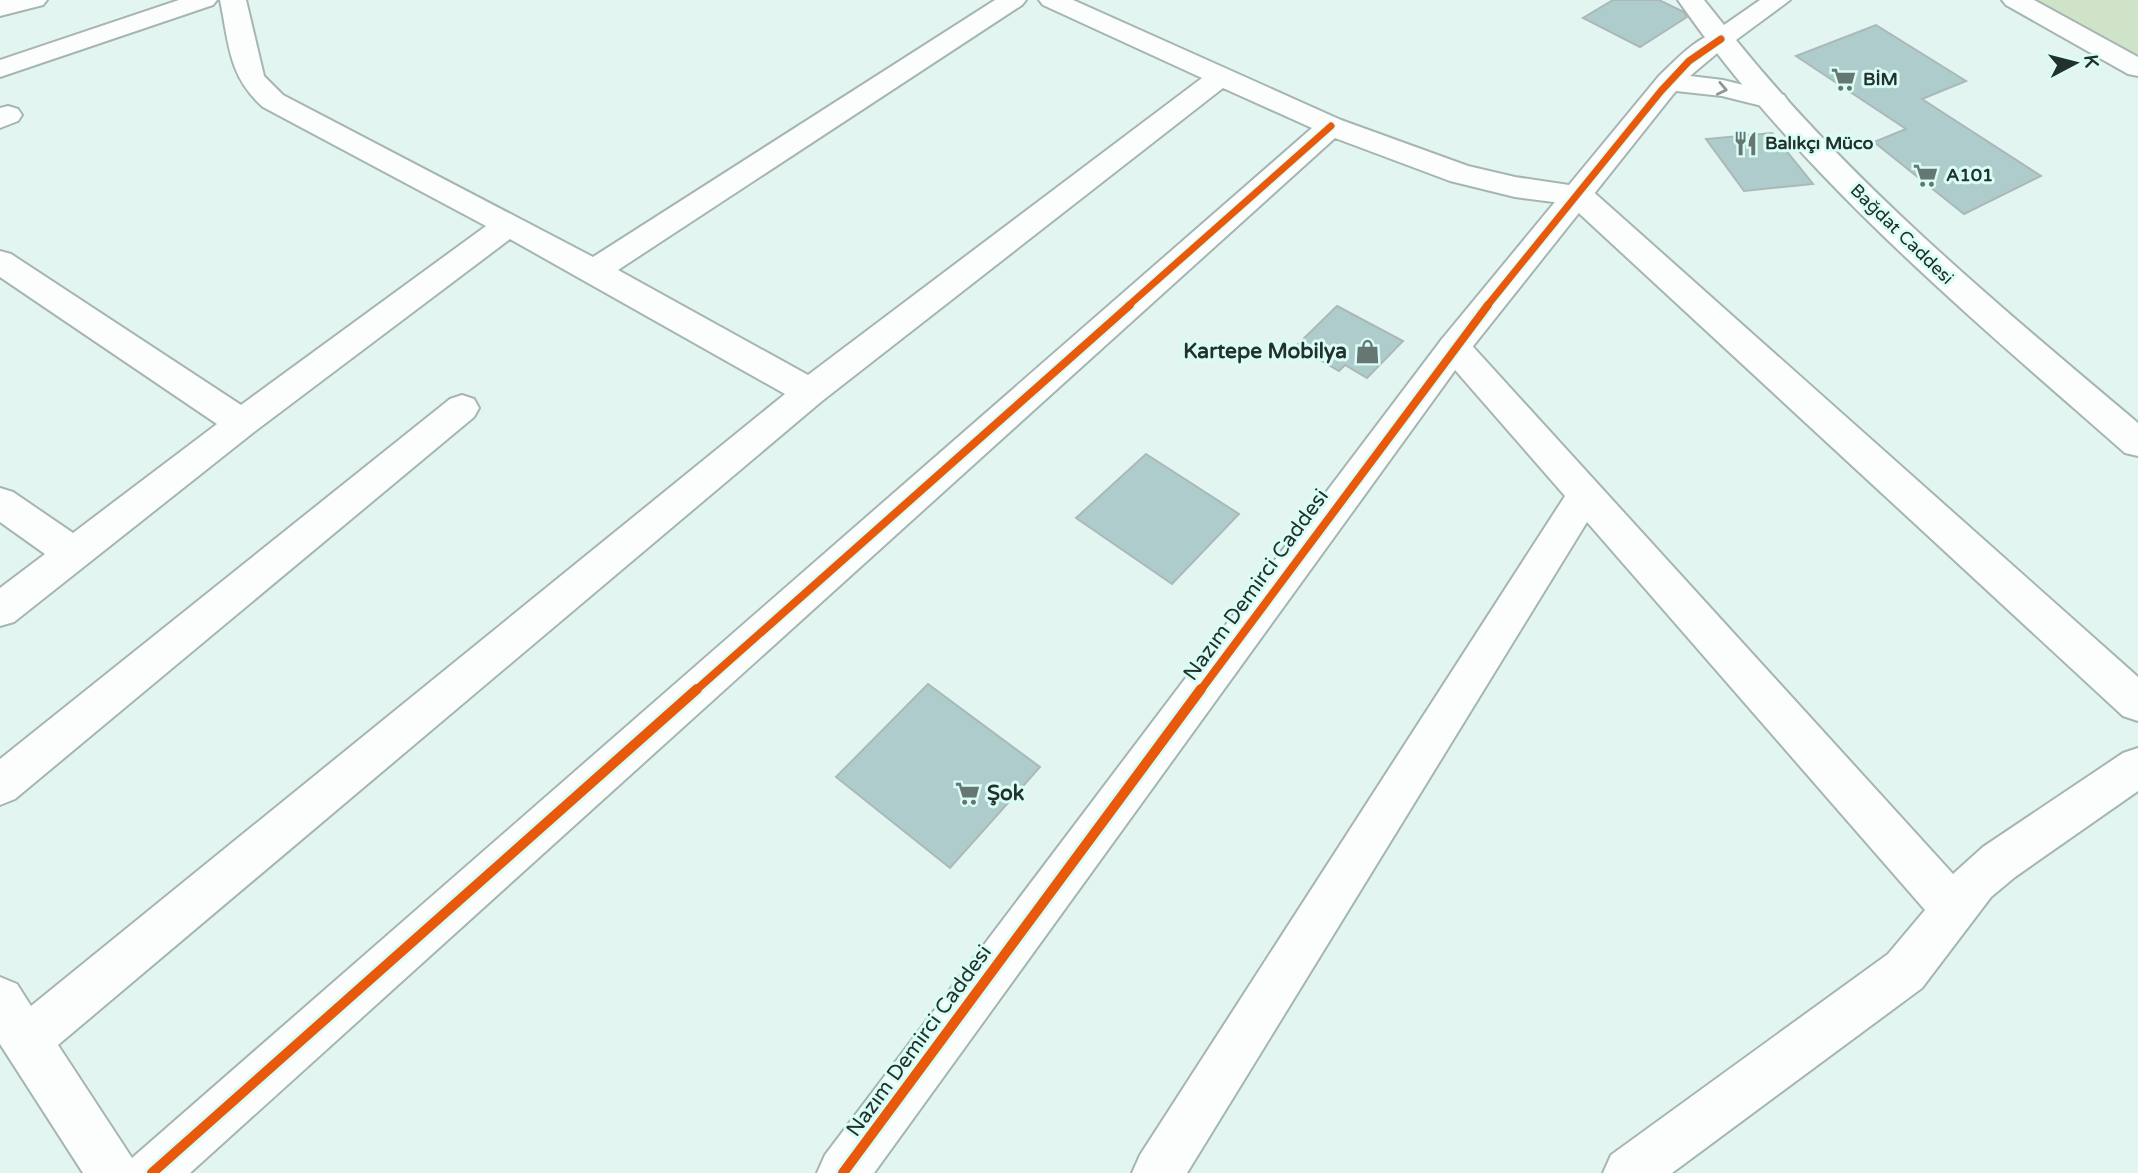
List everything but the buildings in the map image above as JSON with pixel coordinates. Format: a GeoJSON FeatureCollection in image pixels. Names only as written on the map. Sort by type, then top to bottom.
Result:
{"type":"FeatureCollection","features":[{"type":"Feature","properties":{"kind":"street"},"geometry":{"type":"LineString","coordinates":[[0,8],[34,0]]}},
{"type":"Feature","properties":{"kind":"street"},"geometry":{"type":"LineString","coordinates":[[0,69],[204,0]]}},
{"type":"Feature","properties":{"kind":"street"},"geometry":{"type":"LineString","coordinates":[[233,0],[250,76],[273,101],[594,271],[810,392]]}},
{"type":"Feature","properties":{"kind":"street"},"geometry":{"type":"LineString","coordinates":[[594,271],[1013,0]]}},
{"type":"Feature","properties":{"kind":"street"},"geometry":{"type":"LineString","coordinates":[[1052,0],[1331,127],[1460,174],[1515,187],[1578,195],[2138,703]]}},
{"type":"Feature","properties":{"kind":"street","name":"Bağdat Caddesi"},"geometry":{"type":"LineString","coordinates":[[1691,0],[1774,101],[1880,215],[1975,302],[2138,443]]}},
{"type":"Feature","properties":{"kind":"street","name":"Nazım Demirci Caddesi"},"geometry":{"type":"LineString","coordinates":[[843,1173],[1454,347],[1669,82],[1689,61],[1777,0]]}},
{"type":"Feature","properties":{"kind":"street"},"geometry":{"type":"LineString","coordinates":[[2015,0],[2138,68]]}},
{"type":"Feature","properties":{"kind":"street"},"geometry":{"type":"LineString","coordinates":[[113,1173],[13,1021],[810,392],[1220,77]]}},
{"type":"Feature","properties":{"kind":"street"},"geometry":{"type":"LineString","coordinates":[[1669,82],[1723,88],[1774,101]]}},
{"type":"Feature","properties":{"kind":"street"},"geometry":{"type":"LineString","coordinates":[[152,1173],[1331,127]]}},
{"type":"Feature","properties":{"kind":"street"},"geometry":{"type":"LineString","coordinates":[[0,610],[242,423],[507,226]]}},
{"type":"Feature","properties":{"kind":"street"},"geometry":{"type":"LineString","coordinates":[[0,262],[242,423]]}},
{"type":"Feature","properties":{"kind":"street"},"geometry":{"type":"LineString","coordinates":[[1454,347],[1953,908]]}},
{"type":"Feature","properties":{"kind":"street"},"geometry":{"type":"LineString","coordinates":[[0,785],[462,408]]}},
{"type":"Feature","properties":{"kind":"street"},"geometry":{"type":"LineString","coordinates":[[1158,1173],[1586,493]]}},
{"type":"Feature","properties":{"kind":"street"},"geometry":{"type":"LineString","coordinates":[[0,502],[74,554]]}},
{"type":"Feature","properties":{"kind":"street"},"geometry":{"type":"LineString","coordinates":[[1629,1173],[1905,971],[1975,882],[1999,862],[2138,767]]}},
{"type":"Feature","properties":{"kind":"green space"},"geometry":{"type":"Polygon","coordinates":[[[2034,0],[2138,0],[2138,57],[2034,0]]]}},
{"type":"Feature","properties":{"kind":"cycle path"},"geometry":{"type":"LineString","coordinates":[[843,1173],[1454,347],[1661,91],[1689,61],[1721,39]]}},
{"type":"Feature","properties":{"kind":"cycle path"},"geometry":{"type":"LineString","coordinates":[[152,1173],[1331,126]]}},
{"type":"Feature","properties":{"kind":"place","name":"BİM"},"geometry":{"type":"Point","coordinates":[1843,79]}},
{"type":"Feature","properties":{"kind":"place","name":"Balıkçı Müco"},"geometry":{"type":"Point","coordinates":[1745,143]}},
{"type":"Feature","properties":{"kind":"place","name":"A101"},"geometry":{"type":"Point","coordinates":[1926,175]}},
{"type":"Feature","properties":{"kind":"place","name":"Kartepe Mobilya"},"geometry":{"type":"Point","coordinates":[1367,351]}},
{"type":"Feature","properties":{"kind":"place","name":"Şok"},"geometry":{"type":"Point","coordinates":[967,793]}}]}
